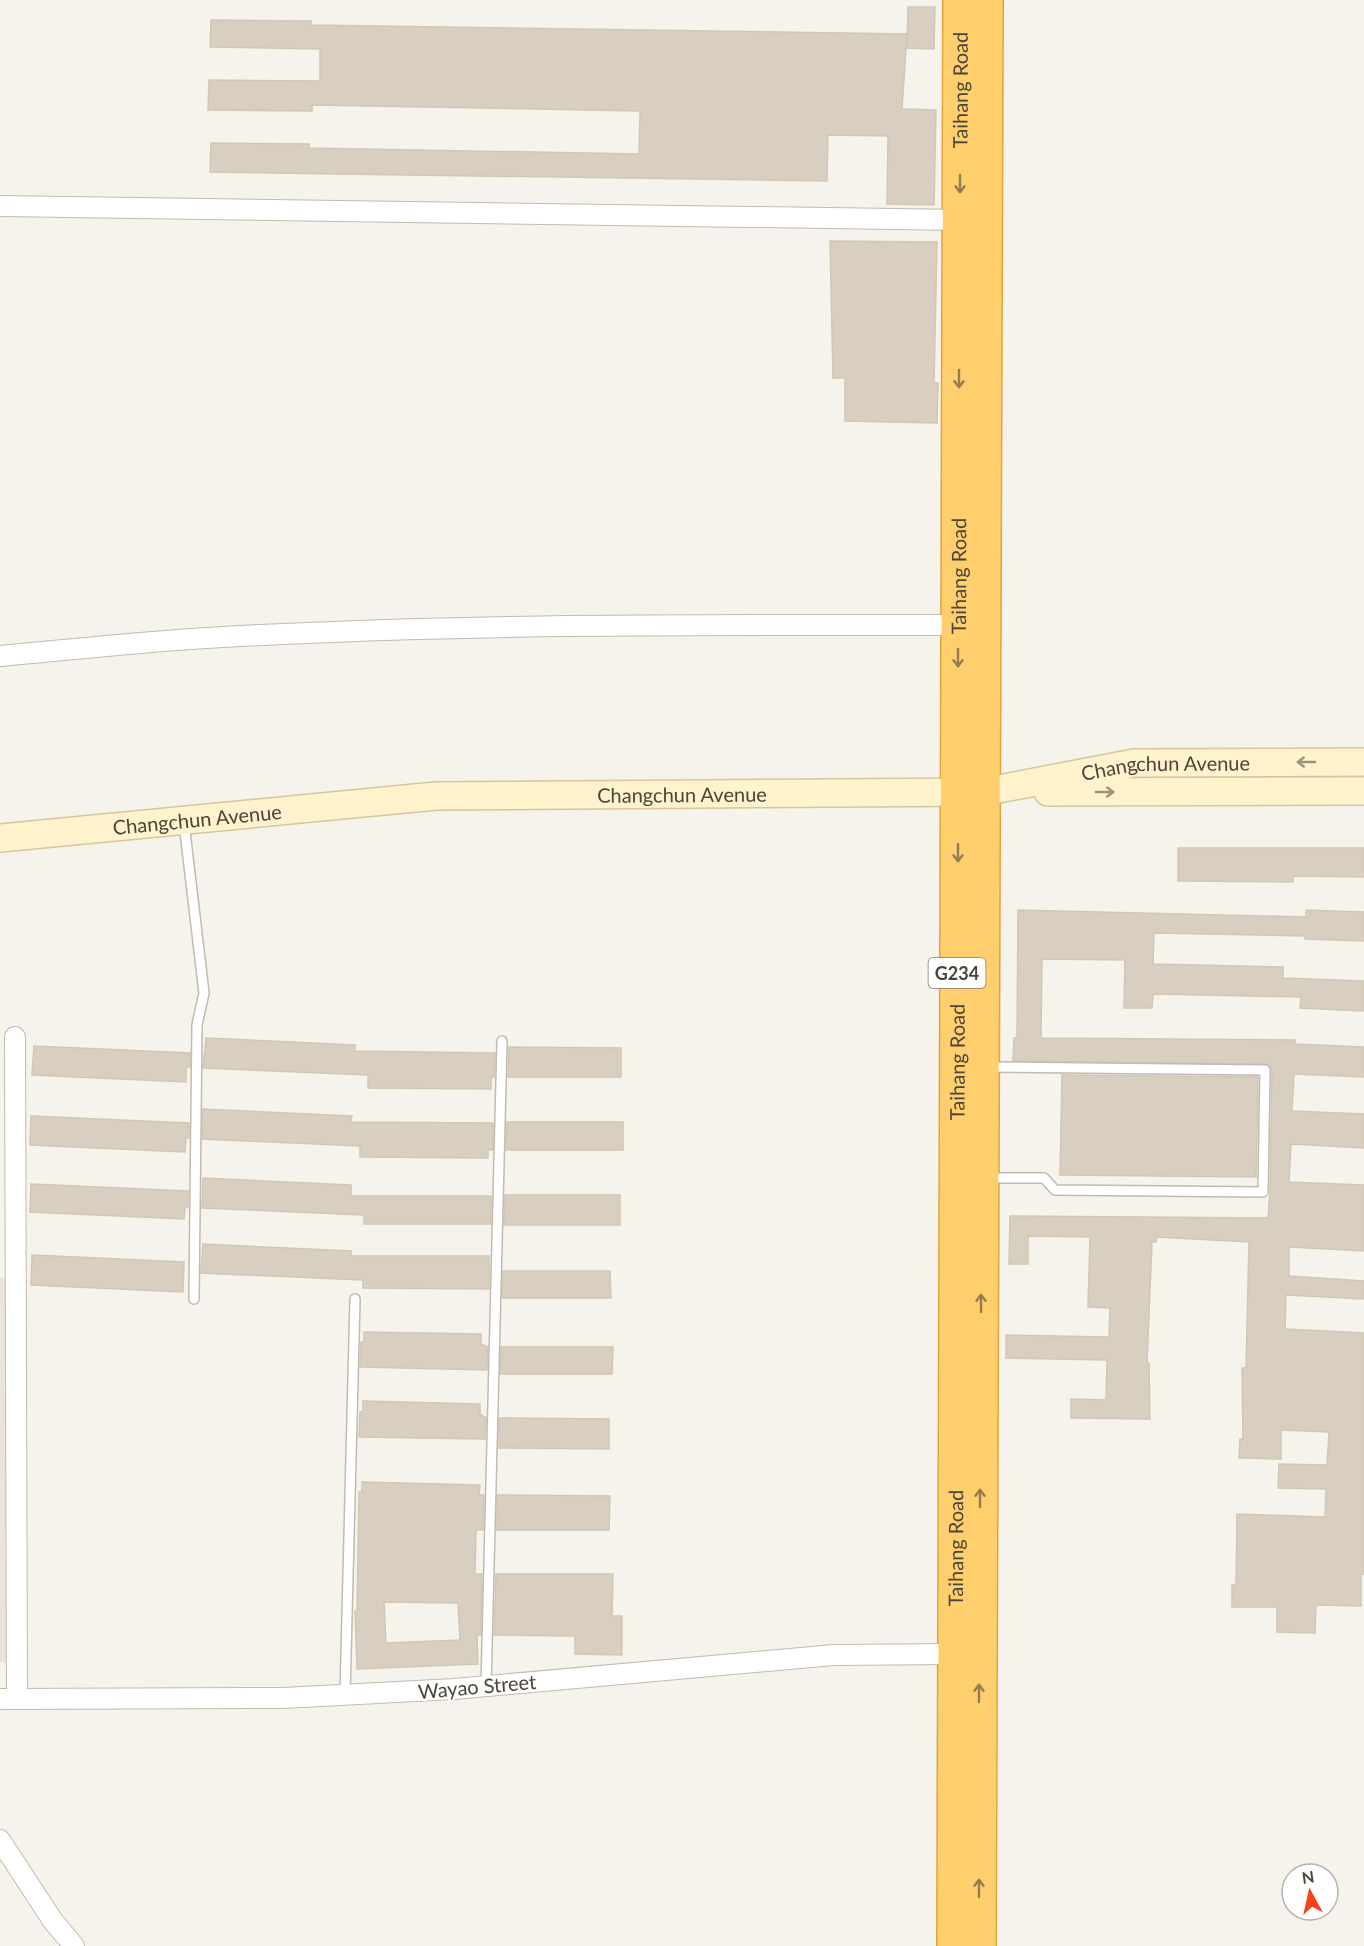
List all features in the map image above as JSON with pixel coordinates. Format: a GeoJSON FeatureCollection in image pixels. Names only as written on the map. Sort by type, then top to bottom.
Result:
{"type":"FeatureCollection","features":[{"type":"Feature","properties":{"kind":"highway","name":"Taihang Road"},"geometry":{"type":"LineString","coordinates":[[960,0],[958,625],[970,792],[982,1067],[979,1946]]}},
{"type":"Feature","properties":{"kind":"highway","name":"Taihang Road"},"geometry":{"type":"LineString","coordinates":[[954,1946],[954,1654],[986,0]]}},
{"type":"Feature","properties":{"kind":"main road","name":"Changchun Avenue"},"geometry":{"type":"LineString","coordinates":[[0,837],[448,796],[970,792],[1134,763],[1364,762]]}},
{"type":"Feature","properties":{"kind":"main road"},"geometry":{"type":"LineString","coordinates":[[970,792],[1364,791]]}},
{"type":"Feature","properties":{"kind":"street"},"geometry":{"type":"LineString","coordinates":[[0,206],[960,220]]}},
{"type":"Feature","properties":{"kind":"street"},"geometry":{"type":"LineString","coordinates":[[0,656],[205,638],[357,630],[635,625],[958,625]]}},
{"type":"Feature","properties":{"kind":"street"},"geometry":{"type":"LineString","coordinates":[[9,1699],[15,1037]]}},
{"type":"Feature","properties":{"kind":"street","name":"Wayao Street"},"geometry":{"type":"LineString","coordinates":[[9,1699],[283,1698],[486,1686],[834,1655],[954,1654]]}},
{"type":"Feature","properties":{"kind":"street"},"geometry":{"type":"LineString","coordinates":[[0,1840],[53,1921],[74,1946]]}},
{"type":"Feature","properties":{"kind":"lane"},"geometry":{"type":"LineString","coordinates":[[183,820],[204,993],[197,1025],[194,1299]]}},
{"type":"Feature","properties":{"kind":"lane"},"geometry":{"type":"LineString","coordinates":[[486,1686],[502,1041]]}},
{"type":"Feature","properties":{"kind":"lane"},"geometry":{"type":"LineString","coordinates":[[981,1178],[1044,1178],[1055,1190],[1263,1192],[1265,1070],[982,1067]]}},
{"type":"Feature","properties":{"kind":"lane"},"geometry":{"type":"LineString","coordinates":[[345,1695],[355,1299]]}},
{"type":"Feature","properties":{"kind":"shaded area"},"geometry":{"type":"Polygon","coordinates":[[[0,1278],[5,1278],[7,1663],[0,1662],[0,1278]]]}},
{"type":"Feature","properties":{"kind":"building"},"geometry":{"type":"Polygon","coordinates":[[[908,7],[935,7],[934,49],[907,48],[908,7]]]}},
{"type":"Feature","properties":{"kind":"building"},"geometry":{"type":"Polygon","coordinates":[[[211,20],[311,21],[311,25],[907,34],[902,109],[936,110],[934,205],[887,204],[888,136],[828,135],[827,181],[210,172],[211,143],[309,144],[309,148],[639,154],[640,111],[312,105],[312,111],[208,110],[209,80],[320,81],[320,49],[210,47],[211,20]]]}},
{"type":"Feature","properties":{"kind":"building"},"geometry":{"type":"Polygon","coordinates":[[[830,241],[937,242],[934,383],[938,383],[937,423],[845,421],[845,378],[833,378],[830,241]]]}},
{"type":"Feature","properties":{"kind":"building"},"geometry":{"type":"Polygon","coordinates":[[[1178,848],[1364,848],[1364,877],[1293,876],[1293,882],[1178,881],[1178,848]]]}},
{"type":"Feature","properties":{"kind":"building"},"geometry":{"type":"Polygon","coordinates":[[[1018,910],[1306,917],[1306,910],[1364,912],[1364,941],[1305,939],[1305,936],[1154,933],[1153,964],[1283,967],[1283,978],[1364,981],[1364,1011],[1300,1008],[1301,997],[1153,994],[1152,1008],[1124,1008],[1125,960],[1042,959],[1041,1038],[1295,1040],[1295,1044],[1364,1047],[1364,1077],[1294,1074],[1292,1111],[1364,1114],[1364,1148],[1291,1144],[1289,1182],[1364,1185],[1364,1251],[1289,1247],[1289,1276],[1364,1281],[1364,1299],[1286,1295],[1285,1329],[1364,1333],[1364,1574],[1361,1574],[1361,1606],[1316,1605],[1315,1633],[1277,1632],[1277,1607],[1232,1607],[1232,1585],[1236,1585],[1237,1514],[1325,1517],[1326,1489],[1278,1488],[1279,1464],[1327,1465],[1329,1432],[1281,1430],[1281,1459],[1239,1458],[1240,1439],[1243,1439],[1242,1368],[1246,1368],[1249,1242],[1157,1237],[1156,1242],[1152,1242],[1147,1363],[1149,1363],[1150,1419],[1071,1418],[1071,1399],[1106,1400],[1107,1360],[1006,1358],[1006,1335],[1109,1337],[1110,1308],[1088,1307],[1090,1237],[1028,1236],[1028,1264],[1009,1264],[1010,1216],[1268,1218],[1270,1192],[1272,1070],[1268,1064],[1013,1061],[1014,1038],[1017,1038],[1018,910]]]}},
{"type":"Feature","properties":{"kind":"building"},"geometry":{"type":"Polygon","coordinates":[[[206,1038],[355,1045],[355,1051],[495,1053],[494,1077],[491,1077],[491,1089],[368,1088],[368,1075],[203,1068],[206,1038]]]}},
{"type":"Feature","properties":{"kind":"building"},"geometry":{"type":"Polygon","coordinates":[[[34,1046],[190,1053],[190,1067],[186,1067],[186,1082],[32,1075],[34,1046]]]}},
{"type":"Feature","properties":{"kind":"building"},"geometry":{"type":"Polygon","coordinates":[[[509,1047],[621,1048],[621,1077],[508,1077],[509,1047]]]}},
{"type":"Feature","properties":{"kind":"building"},"geometry":{"type":"Polygon","coordinates":[[[1062,1075],[1258,1077],[1256,1177],[1060,1175],[1062,1075]]]}},
{"type":"Feature","properties":{"kind":"building"},"geometry":{"type":"Polygon","coordinates":[[[203,1109],[352,1116],[351,1122],[493,1123],[493,1150],[488,1150],[488,1158],[360,1157],[360,1146],[202,1139],[203,1109]]]}},
{"type":"Feature","properties":{"kind":"building"},"geometry":{"type":"Polygon","coordinates":[[[31,1116],[189,1123],[189,1138],[186,1138],[185,1152],[30,1145],[31,1116]]]}},
{"type":"Feature","properties":{"kind":"building"},"geometry":{"type":"Polygon","coordinates":[[[507,1122],[623,1122],[623,1150],[506,1150],[507,1122]]]}},
{"type":"Feature","properties":{"kind":"building"},"geometry":{"type":"Polygon","coordinates":[[[203,1178],[351,1185],[351,1196],[491,1196],[491,1224],[364,1224],[364,1215],[202,1208],[203,1178]]]}},
{"type":"Feature","properties":{"kind":"building"},"geometry":{"type":"Polygon","coordinates":[[[31,1184],[188,1191],[188,1207],[185,1207],[184,1219],[30,1212],[31,1184]]]}},
{"type":"Feature","properties":{"kind":"building"},"geometry":{"type":"Polygon","coordinates":[[[505,1195],[620,1195],[620,1225],[504,1225],[505,1195]]]}},
{"type":"Feature","properties":{"kind":"building"},"geometry":{"type":"Polygon","coordinates":[[[203,1244],[351,1251],[351,1256],[489,1256],[489,1289],[363,1288],[363,1280],[201,1273],[203,1244]]]}},
{"type":"Feature","properties":{"kind":"building"},"geometry":{"type":"Polygon","coordinates":[[[32,1255],[184,1262],[183,1292],[31,1285],[32,1255]]]}},
{"type":"Feature","properties":{"kind":"building"},"geometry":{"type":"Polygon","coordinates":[[[503,1271],[610,1271],[611,1298],[502,1298],[503,1271]]]}},
{"type":"Feature","properties":{"kind":"building"},"geometry":{"type":"Polygon","coordinates":[[[364,1332],[481,1334],[481,1344],[488,1347],[487,1370],[360,1367],[361,1342],[364,1342],[364,1332]]]}},
{"type":"Feature","properties":{"kind":"building"},"geometry":{"type":"Polygon","coordinates":[[[501,1347],[613,1347],[612,1374],[500,1374],[501,1347]]]}},
{"type":"Feature","properties":{"kind":"building"},"geometry":{"type":"Polygon","coordinates":[[[363,1401],[480,1404],[480,1414],[486,1418],[485,1439],[359,1437],[363,1401]]]}},
{"type":"Feature","properties":{"kind":"building"},"geometry":{"type":"Polygon","coordinates":[[[499,1418],[609,1419],[609,1449],[499,1448],[499,1418]]]}},
{"type":"Feature","properties":{"kind":"building"},"geometry":{"type":"Polygon","coordinates":[[[362,1482],[480,1485],[479,1495],[484,1495],[483,1530],[476,1530],[475,1574],[482,1574],[481,1635],[477,1635],[478,1664],[357,1669],[355,1611],[357,1611],[359,1492],[362,1492],[362,1482]],[[384,1602],[386,1643],[460,1640],[458,1603],[384,1602]]]}},
{"type":"Feature","properties":{"kind":"building"},"geometry":{"type":"Polygon","coordinates":[[[497,1495],[610,1496],[609,1530],[497,1530],[497,1495]]]}},
{"type":"Feature","properties":{"kind":"building"},"geometry":{"type":"Polygon","coordinates":[[[496,1574],[613,1574],[612,1616],[622,1616],[622,1655],[575,1654],[575,1636],[494,1635],[496,1574]]]}}]}
